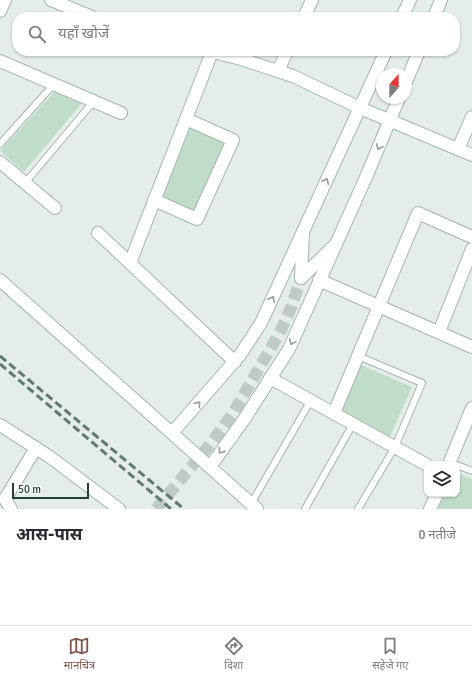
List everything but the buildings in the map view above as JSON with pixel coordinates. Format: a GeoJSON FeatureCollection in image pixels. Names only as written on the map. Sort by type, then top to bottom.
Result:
{"type":"FeatureCollection","features":[{"type":"Feature","properties":{"kind":"street"},"geometry":{"type":"LineString","coordinates":[[0,11],[5,0]]}},
{"type":"Feature","properties":{"kind":"street"},"geometry":{"type":"LineString","coordinates":[[51,0],[80,12]]}},
{"type":"Feature","properties":{"kind":"street"},"geometry":{"type":"LineString","coordinates":[[306,12],[312,0]]}},
{"type":"Feature","properties":{"kind":"street"},"geometry":{"type":"LineString","coordinates":[[404,12],[410,0]]}},
{"type":"Feature","properties":{"kind":"street"},"geometry":{"type":"LineString","coordinates":[[436,12],[441,0]]}},
{"type":"Feature","properties":{"kind":"street"},"geometry":{"type":"LineString","coordinates":[[130,263],[209,56]]}},
{"type":"Feature","properties":{"kind":"street"},"geometry":{"type":"LineString","coordinates":[[230,56],[293,76],[360,108],[472,155]]}},
{"type":"Feature","properties":{"kind":"street"},"geometry":{"type":"LineString","coordinates":[[278,71],[286,56]]}},
{"type":"Feature","properties":{"kind":"street"},"geometry":{"type":"LineString","coordinates":[[172,433],[240,356],[261,323],[384,56]]}},
{"type":"Feature","properties":{"kind":"street"},"geometry":{"type":"LineString","coordinates":[[412,68],[417,56]]}},
{"type":"Feature","properties":{"kind":"street"},"geometry":{"type":"LineString","coordinates":[[0,61],[121,113]]}},
{"type":"Feature","properties":{"kind":"street"},"geometry":{"type":"LineString","coordinates":[[210,468],[245,418],[289,349],[397,104]]}},
{"type":"Feature","properties":{"kind":"street"},"geometry":{"type":"LineString","coordinates":[[458,149],[472,117]]}},
{"type":"Feature","properties":{"kind":"street"},"geometry":{"type":"LineString","coordinates":[[154,200],[198,219],[233,140],[186,118]]}},
{"type":"Feature","properties":{"kind":"street"},"geometry":{"type":"LineString","coordinates":[[0,162],[55,208]]}},
{"type":"Feature","properties":{"kind":"street"},"geometry":{"type":"LineString","coordinates":[[334,413],[418,213],[472,237]]}},
{"type":"Feature","properties":{"kind":"street"},"geometry":{"type":"LineString","coordinates":[[303,232],[301,278],[336,244]]}},
{"type":"Feature","properties":{"kind":"street"},"geometry":{"type":"LineString","coordinates":[[98,233],[235,362]]}},
{"type":"Feature","properties":{"kind":"street"},"geometry":{"type":"LineString","coordinates":[[438,332],[472,249]]}},
{"type":"Feature","properties":{"kind":"street"},"geometry":{"type":"LineString","coordinates":[[0,280],[254,506]]}},
{"type":"Feature","properties":{"kind":"street"},"geometry":{"type":"LineString","coordinates":[[319,280],[472,347]]}},
{"type":"Feature","properties":{"kind":"street"},"geometry":{"type":"LineString","coordinates":[[270,378],[424,463]]}},
{"type":"Feature","properties":{"kind":"street"},"geometry":{"type":"LineString","coordinates":[[454,461],[472,408]]}},
{"type":"Feature","properties":{"kind":"street"},"geometry":{"type":"LineString","coordinates":[[0,425],[36,448],[119,509]]}},
{"type":"Feature","properties":{"kind":"street"},"geometry":{"type":"LineString","coordinates":[[11,509],[5,499],[36,448]]}},
{"type":"Feature","properties":{"kind":"street"},"geometry":{"type":"LineString","coordinates":[[430,509],[436,497]]}},
{"type":"Feature","properties":{"kind":"lane"},"geometry":{"type":"LineString","coordinates":[[0,144],[54,84]]}},
{"type":"Feature","properties":{"kind":"lane"},"geometry":{"type":"LineString","coordinates":[[25,183],[94,101]]}},
{"type":"Feature","properties":{"kind":"lane"},"geometry":{"type":"LineString","coordinates":[[358,356],[422,382],[395,447],[358,509]]}},
{"type":"Feature","properties":{"kind":"lane"},"geometry":{"type":"LineString","coordinates":[[254,506],[311,400]]}},
{"type":"Feature","properties":{"kind":"lane"},"geometry":{"type":"LineString","coordinates":[[305,509],[353,424]]}},
{"type":"Feature","properties":{"kind":"lane"},"geometry":{"type":"LineString","coordinates":[[460,467],[472,472]]}},
{"type":"Feature","properties":{"kind":"green space"},"geometry":{"type":"Polygon","coordinates":[[[56,90],[82,103],[24,172],[0,151],[56,90]]]}},
{"type":"Feature","properties":{"kind":"green space"},"geometry":{"type":"Polygon","coordinates":[[[189,126],[227,143],[194,213],[161,197],[189,126]]]}},
{"type":"Feature","properties":{"kind":"green space"},"geometry":{"type":"Polygon","coordinates":[[[361,365],[412,387],[390,437],[341,410],[361,365]]]}},
{"type":"Feature","properties":{"kind":"green space"},"geometry":{"type":"Polygon","coordinates":[[[460,474],[472,479],[472,509],[438,509],[444,497],[460,497],[460,474]]]}},
{"type":"Feature","properties":{"kind":"tunnel"},"geometry":{"type":"LineString","coordinates":[[156,509],[212,442],[233,413],[279,334],[291,308],[301,278]]}},
{"type":"Feature","properties":{"kind":"railway"},"geometry":{"type":"LineString","coordinates":[[0,356],[184,509]]}},
{"type":"Feature","properties":{"kind":"railway"},"geometry":{"type":"LineString","coordinates":[[0,364],[171,509]]}}]}
